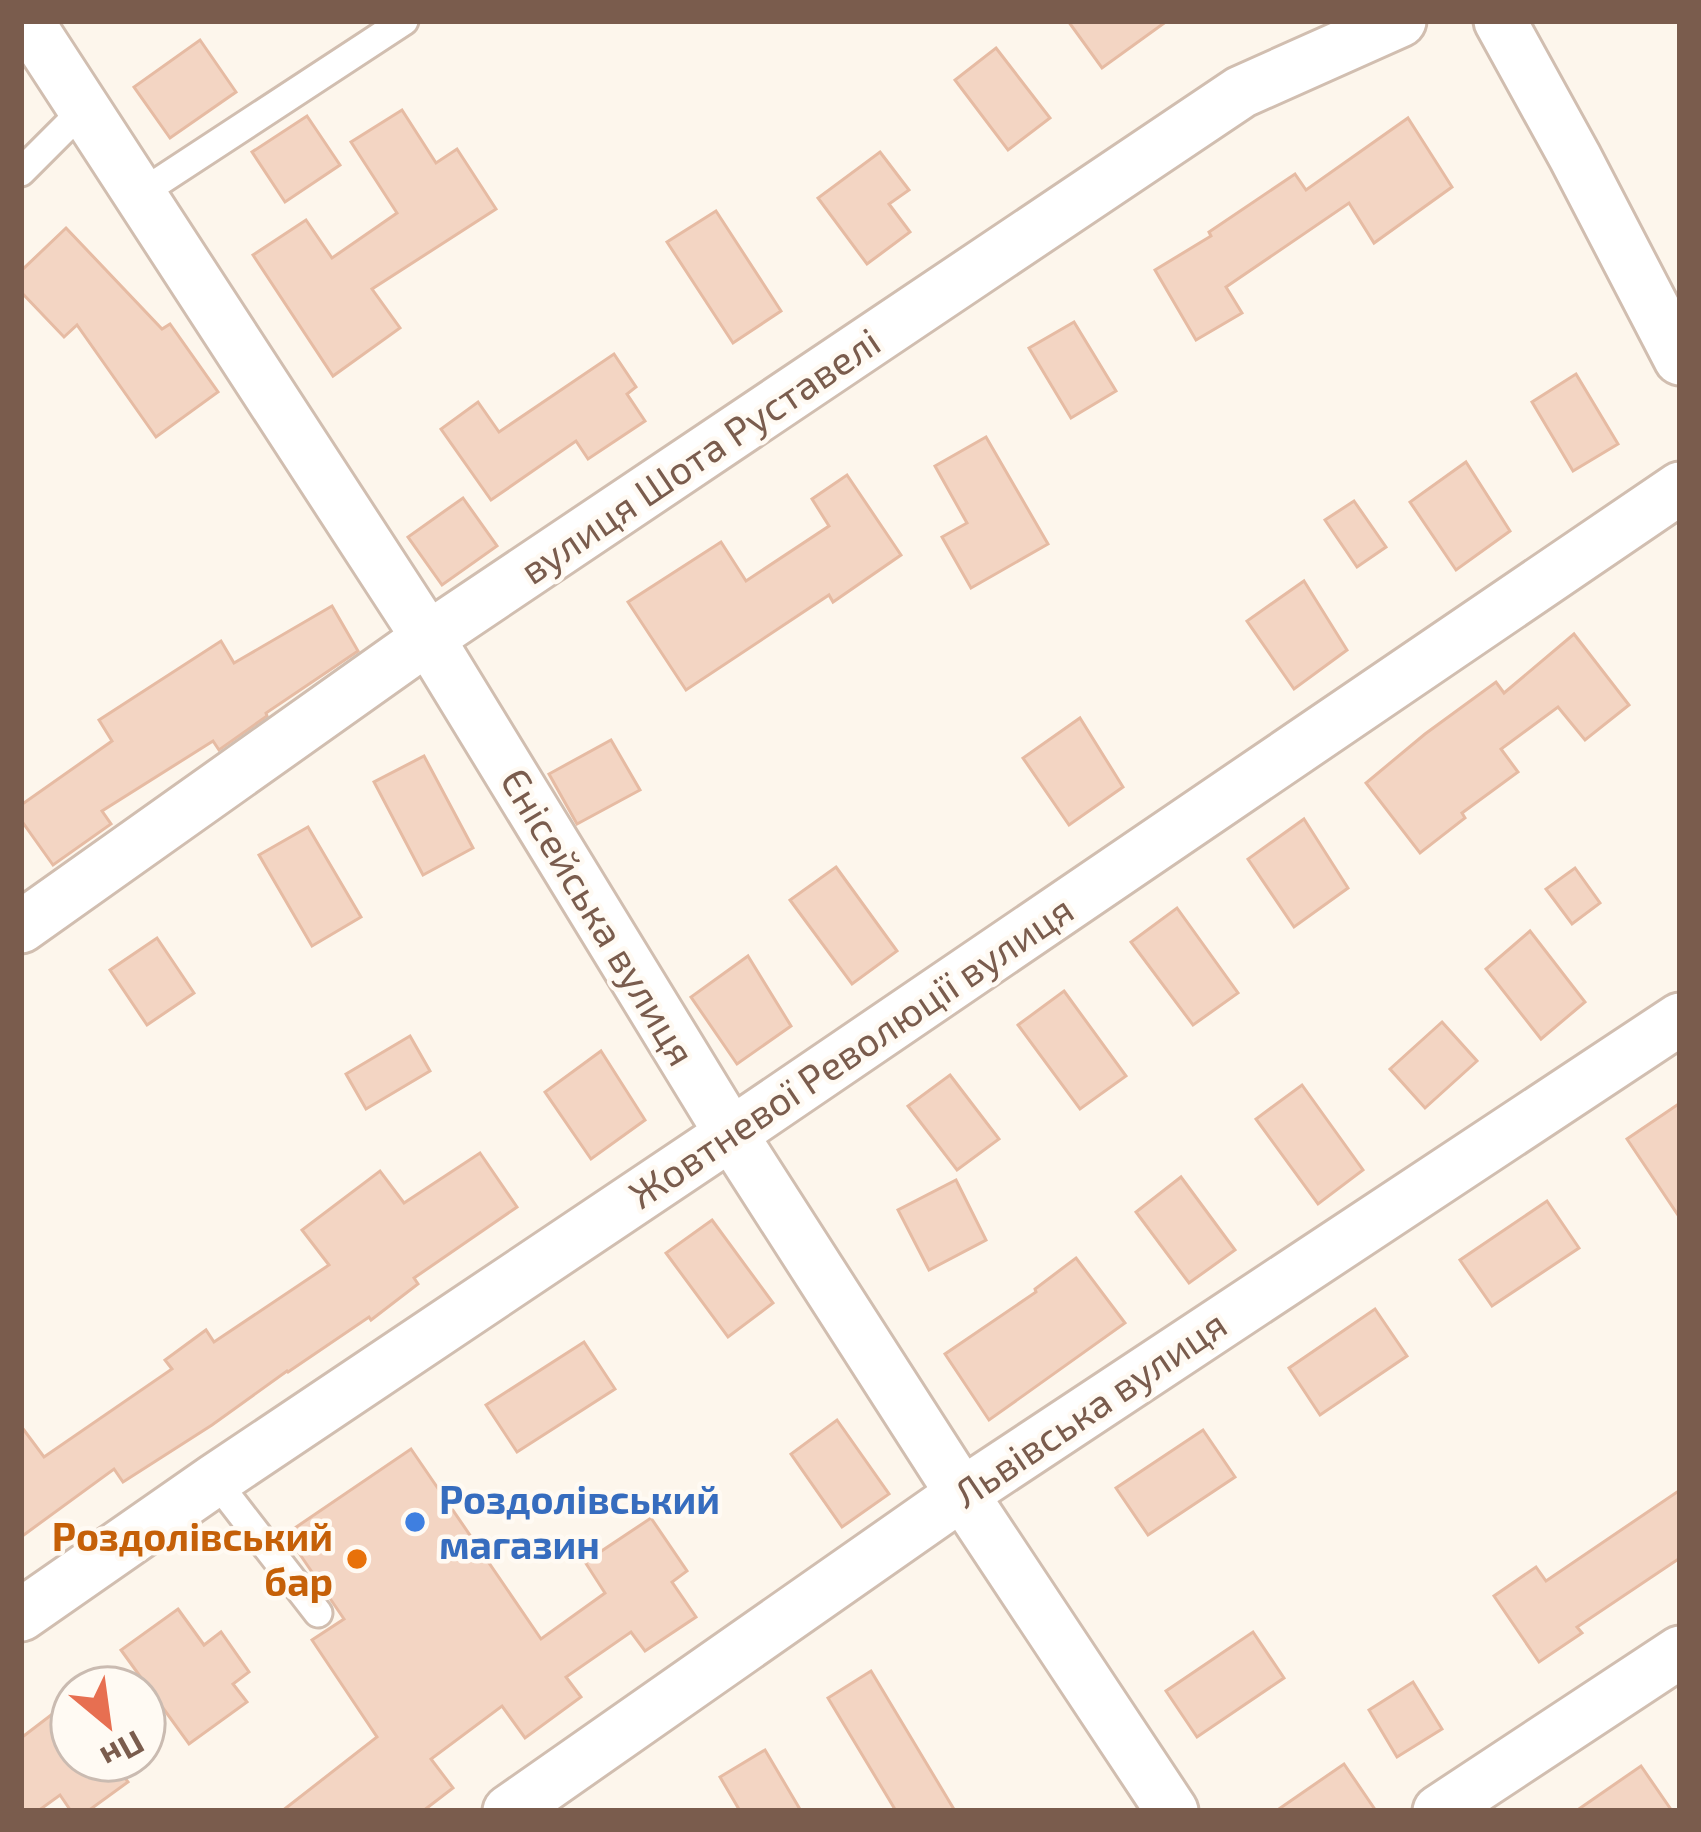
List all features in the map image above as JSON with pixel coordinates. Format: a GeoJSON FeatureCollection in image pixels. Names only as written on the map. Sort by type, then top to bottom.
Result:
{"type":"FeatureCollection","features":[{"type":"Feature","properties":{"kind":"street","name":"Єнісейська вулиця"},"geometry":{"type":"LineString","coordinates":[[27,21],[428,638],[731,1134],[1172,1811]]}},
{"type":"Feature","properties":{"kind":"street","name":"вулиця Шота Руставелі"},"geometry":{"type":"LineString","coordinates":[[21,927],[428,638],[1241,92],[1400,21]]}},
{"type":"Feature","properties":{"kind":"street"},"geometry":{"type":"LineString","coordinates":[[1500,21],[1680,359]]}},
{"type":"Feature","properties":{"kind":"street","name":"Жовтневої Революції вулиця"},"geometry":{"type":"LineString","coordinates":[[21,1615],[1680,488]]}},
{"type":"Feature","properties":{"kind":"street","name":"Львівська вулиця"},"geometry":{"type":"LineString","coordinates":[[509,1811],[962,1494],[1680,1018]]}},
{"type":"Feature","properties":{"kind":"street"},"geometry":{"type":"LineString","coordinates":[[1438,1811],[1680,1652]]}},
{"type":"Feature","properties":{"kind":"lane"},"geometry":{"type":"LineString","coordinates":[[140,194],[404,21]]}},
{"type":"Feature","properties":{"kind":"lane"},"geometry":{"type":"LineString","coordinates":[[21,172],[83,110]]}},
{"type":"Feature","properties":{"kind":"lane"},"geometry":{"type":"LineString","coordinates":[[215,1480],[318,1613]]}},
{"type":"Feature","properties":{"kind":"building"},"geometry":{"type":"Polygon","coordinates":[[[1068,21],[1167,21],[1102,68],[1068,21]]]}},
{"type":"Feature","properties":{"kind":"building"},"geometry":{"type":"Polygon","coordinates":[[[200,40],[236,92],[170,138],[134,87],[200,40]]]}},
{"type":"Feature","properties":{"kind":"building"},"geometry":{"type":"Polygon","coordinates":[[[996,48],[1050,118],[1008,150],[955,80],[996,48]]]}},
{"type":"Feature","properties":{"kind":"building"},"geometry":{"type":"Polygon","coordinates":[[[402,110],[436,163],[457,149],[496,209],[372,289],[400,328],[333,376],[253,255],[306,220],[332,258],[397,213],[351,142],[402,110]]]}},
{"type":"Feature","properties":{"kind":"building"},"geometry":{"type":"Polygon","coordinates":[[[307,116],[340,165],[285,202],[252,152],[307,116]]]}},
{"type":"Feature","properties":{"kind":"building"},"geometry":{"type":"Polygon","coordinates":[[[1408,118],[1452,187],[1374,243],[1349,203],[1226,287],[1242,313],[1196,340],[1155,270],[1211,236],[1209,232],[1295,174],[1306,190],[1408,118]]]}},
{"type":"Feature","properties":{"kind":"building"},"geometry":{"type":"Polygon","coordinates":[[[880,152],[909,190],[889,204],[910,232],[867,264],[818,198],[880,152]]]}},
{"type":"Feature","properties":{"kind":"building"},"geometry":{"type":"Polygon","coordinates":[[[716,211],[781,311],[733,343],[667,242],[716,211]]]}},
{"type":"Feature","properties":{"kind":"building"},"geometry":{"type":"Polygon","coordinates":[[[66,228],[162,329],[170,324],[218,392],[156,437],[77,325],[64,337],[21,292],[21,271],[66,228]]]}},
{"type":"Feature","properties":{"kind":"building"},"geometry":{"type":"Polygon","coordinates":[[[1074,322],[1116,391],[1071,418],[1029,348],[1074,322]]]}},
{"type":"Feature","properties":{"kind":"building"},"geometry":{"type":"Polygon","coordinates":[[[614,354],[636,387],[627,394],[645,421],[588,459],[576,441],[491,500],[441,429],[478,402],[499,432],[614,354]]]}},
{"type":"Feature","properties":{"kind":"building"},"geometry":{"type":"Polygon","coordinates":[[[1576,374],[1618,444],[1573,471],[1532,402],[1576,374]]]}},
{"type":"Feature","properties":{"kind":"building"},"geometry":{"type":"Polygon","coordinates":[[[986,437],[1048,544],[971,588],[942,537],[967,523],[935,466],[986,437]]]}},
{"type":"Feature","properties":{"kind":"building"},"geometry":{"type":"Polygon","coordinates":[[[1466,462],[1510,531],[1456,570],[1410,502],[1466,462]]]}},
{"type":"Feature","properties":{"kind":"building"},"geometry":{"type":"Polygon","coordinates":[[[847,475],[901,555],[833,602],[829,595],[686,690],[628,602],[721,542],[746,581],[829,526],[812,499],[847,475]]]}},
{"type":"Feature","properties":{"kind":"building"},"geometry":{"type":"Polygon","coordinates":[[[463,498],[497,546],[442,585],[408,537],[463,498]]]}},
{"type":"Feature","properties":{"kind":"building"},"geometry":{"type":"Polygon","coordinates":[[[1354,501],[1386,547],[1357,567],[1325,520],[1354,501]]]}},
{"type":"Feature","properties":{"kind":"building"},"geometry":{"type":"Polygon","coordinates":[[[1304,581],[1347,650],[1294,689],[1247,621],[1304,581]]]}},
{"type":"Feature","properties":{"kind":"building"},"geometry":{"type":"Polygon","coordinates":[[[332,606],[358,651],[219,750],[213,741],[102,811],[111,824],[53,865],[21,820],[21,805],[112,741],[99,720],[221,641],[234,663],[332,606]]]}},
{"type":"Feature","properties":{"kind":"building"},"geometry":{"type":"Polygon","coordinates":[[[1574,634],[1629,705],[1585,740],[1558,707],[1501,749],[1518,772],[1462,813],[1465,818],[1420,853],[1366,783],[1496,682],[1504,693],[1574,634]]]}},
{"type":"Feature","properties":{"kind":"building"},"geometry":{"type":"Polygon","coordinates":[[[1080,718],[1123,787],[1069,825],[1023,758],[1080,718]]]}},
{"type":"Feature","properties":{"kind":"building"},"geometry":{"type":"Polygon","coordinates":[[[611,740],[640,790],[577,824],[549,774],[611,740]]]}},
{"type":"Feature","properties":{"kind":"building"},"geometry":{"type":"Polygon","coordinates":[[[424,756],[473,848],[423,875],[374,782],[424,756]]]}},
{"type":"Feature","properties":{"kind":"building"},"geometry":{"type":"Polygon","coordinates":[[[1304,819],[1348,888],[1294,927],[1248,859],[1304,819]]]}},
{"type":"Feature","properties":{"kind":"building"},"geometry":{"type":"Polygon","coordinates":[[[308,827],[361,917],[312,946],[259,855],[308,827]]]}},
{"type":"Feature","properties":{"kind":"building"},"geometry":{"type":"Polygon","coordinates":[[[836,867],[897,951],[852,984],[790,900],[836,867]]]}},
{"type":"Feature","properties":{"kind":"building"},"geometry":{"type":"Polygon","coordinates":[[[1575,868],[1600,903],[1572,924],[1546,889],[1575,868]]]}},
{"type":"Feature","properties":{"kind":"building"},"geometry":{"type":"Polygon","coordinates":[[[1177,908],[1238,993],[1193,1025],[1131,942],[1177,908]]]}},
{"type":"Feature","properties":{"kind":"building"},"geometry":{"type":"Polygon","coordinates":[[[1530,931],[1585,1002],[1541,1039],[1486,969],[1530,931]]]}},
{"type":"Feature","properties":{"kind":"building"},"geometry":{"type":"Polygon","coordinates":[[[157,938],[194,993],[147,1025],[110,970],[157,938]]]}},
{"type":"Feature","properties":{"kind":"building"},"geometry":{"type":"Polygon","coordinates":[[[748,956],[791,1026],[737,1064],[691,997],[748,956]]]}},
{"type":"Feature","properties":{"kind":"building"},"geometry":{"type":"Polygon","coordinates":[[[1064,991],[1126,1076],[1080,1109],[1018,1025],[1064,991]]]}},
{"type":"Feature","properties":{"kind":"building"},"geometry":{"type":"Polygon","coordinates":[[[1442,1022],[1477,1061],[1425,1108],[1390,1069],[1442,1022]]]}},
{"type":"Feature","properties":{"kind":"building"},"geometry":{"type":"Polygon","coordinates":[[[410,1036],[430,1071],[366,1109],[346,1074],[410,1036]]]}},
{"type":"Feature","properties":{"kind":"building"},"geometry":{"type":"Polygon","coordinates":[[[601,1051],[645,1120],[591,1159],[545,1092],[601,1051]]]}},
{"type":"Feature","properties":{"kind":"building"},"geometry":{"type":"Polygon","coordinates":[[[950,1075],[999,1139],[957,1170],[908,1106],[950,1075]]]}},
{"type":"Feature","properties":{"kind":"building"},"geometry":{"type":"Polygon","coordinates":[[[1302,1085],[1363,1170],[1318,1204],[1256,1119],[1302,1085]]]}},
{"type":"Feature","properties":{"kind":"building"},"geometry":{"type":"Polygon","coordinates":[[[1680,1103],[1680,1218],[1627,1139],[1680,1103]]]}},
{"type":"Feature","properties":{"kind":"building"},"geometry":{"type":"Polygon","coordinates":[[[480,1153],[517,1207],[414,1278],[418,1284],[371,1320],[369,1317],[123,1482],[114,1469],[21,1537],[21,1426],[44,1457],[172,1369],[165,1360],[206,1330],[214,1342],[329,1265],[302,1230],[380,1171],[404,1203],[480,1153]]]}},
{"type":"Feature","properties":{"kind":"building"},"geometry":{"type":"Polygon","coordinates":[[[1181,1177],[1235,1250],[1189,1283],[1136,1212],[1181,1177]]]}},
{"type":"Feature","properties":{"kind":"building"},"geometry":{"type":"Polygon","coordinates":[[[956,1180],[986,1240],[929,1270],[898,1210],[956,1180]]]}},
{"type":"Feature","properties":{"kind":"building"},"geometry":{"type":"Polygon","coordinates":[[[1547,1201],[1579,1248],[1492,1306],[1460,1260],[1547,1201]]]}},
{"type":"Feature","properties":{"kind":"building"},"geometry":{"type":"Polygon","coordinates":[[[712,1220],[773,1303],[728,1337],[666,1253],[712,1220]]]}},
{"type":"Feature","properties":{"kind":"building"},"geometry":{"type":"Polygon","coordinates":[[[1076,1258],[1125,1323],[989,1420],[945,1354],[1036,1292],[1076,1258]]]}},
{"type":"Feature","properties":{"kind":"building"},"geometry":{"type":"Polygon","coordinates":[[[1375,1309],[1407,1356],[1320,1415],[1289,1368],[1375,1309]]]}},
{"type":"Feature","properties":{"kind":"building"},"geometry":{"type":"Polygon","coordinates":[[[584,1342],[615,1389],[517,1452],[486,1405],[584,1342]]]}},
{"type":"Feature","properties":{"kind":"building"},"geometry":{"type":"Polygon","coordinates":[[[837,1420],[889,1494],[842,1527],[791,1454],[837,1420]]]}},
{"type":"Feature","properties":{"kind":"building"},"geometry":{"type":"Polygon","coordinates":[[[1203,1430],[1235,1477],[1148,1535],[1116,1488],[1203,1430]]]}},
{"type":"Feature","properties":{"kind":"building"},"geometry":{"type":"Polygon","coordinates":[[[411,1449],[541,1639],[605,1593],[585,1562],[651,1518],[687,1571],[672,1582],[696,1617],[645,1651],[631,1632],[566,1677],[581,1697],[525,1738],[502,1706],[431,1759],[453,1788],[423,1811],[282,1811],[377,1737],[312,1640],[344,1619],[286,1534],[411,1449]]]}},
{"type":"Feature","properties":{"kind":"building"},"geometry":{"type":"Polygon","coordinates":[[[1680,1490],[1680,1558],[1577,1627],[1582,1633],[1539,1662],[1494,1596],[1536,1567],[1546,1581],[1680,1490]]]}},
{"type":"Feature","properties":{"kind":"building"},"geometry":{"type":"Polygon","coordinates":[[[178,1609],[204,1645],[221,1632],[249,1672],[233,1684],[247,1702],[189,1744],[168,1715],[168,1664],[131,1664],[121,1650],[178,1609]]]}},
{"type":"Feature","properties":{"kind":"building"},"geometry":{"type":"Polygon","coordinates":[[[1253,1632],[1284,1678],[1197,1737],[1166,1691],[1253,1632]]]}},
{"type":"Feature","properties":{"kind":"building"},"geometry":{"type":"Polygon","coordinates":[[[871,1671],[955,1811],[896,1811],[828,1698],[871,1671]]]}},
{"type":"Feature","properties":{"kind":"building"},"geometry":{"type":"Polygon","coordinates":[[[1413,1682],[1442,1729],[1397,1757],[1369,1710],[1413,1682]]]}},
{"type":"Feature","properties":{"kind":"building"},"geometry":{"type":"Polygon","coordinates":[[[48,1717],[48,1784],[125,1784],[88,1811],[71,1811],[60,1795],[38,1811],[21,1811],[21,1738],[48,1717]]]}},
{"type":"Feature","properties":{"kind":"building"},"geometry":{"type":"Polygon","coordinates":[[[765,1750],[801,1811],[740,1811],[720,1777],[765,1750]]]}},
{"type":"Feature","properties":{"kind":"building"},"geometry":{"type":"Polygon","coordinates":[[[1344,1764],[1376,1811],[1276,1811],[1344,1764]]]}},
{"type":"Feature","properties":{"kind":"building"},"geometry":{"type":"Polygon","coordinates":[[[1641,1766],[1672,1811],[1576,1811],[1641,1766]]]}},
{"type":"Feature","properties":{"kind":"place","name":"Роздолівський магазин"},"geometry":{"type":"Point","coordinates":[415,1522]}},
{"type":"Feature","properties":{"kind":"place","name":"Роздолівський бар"},"geometry":{"type":"Point","coordinates":[357,1559]}}]}
